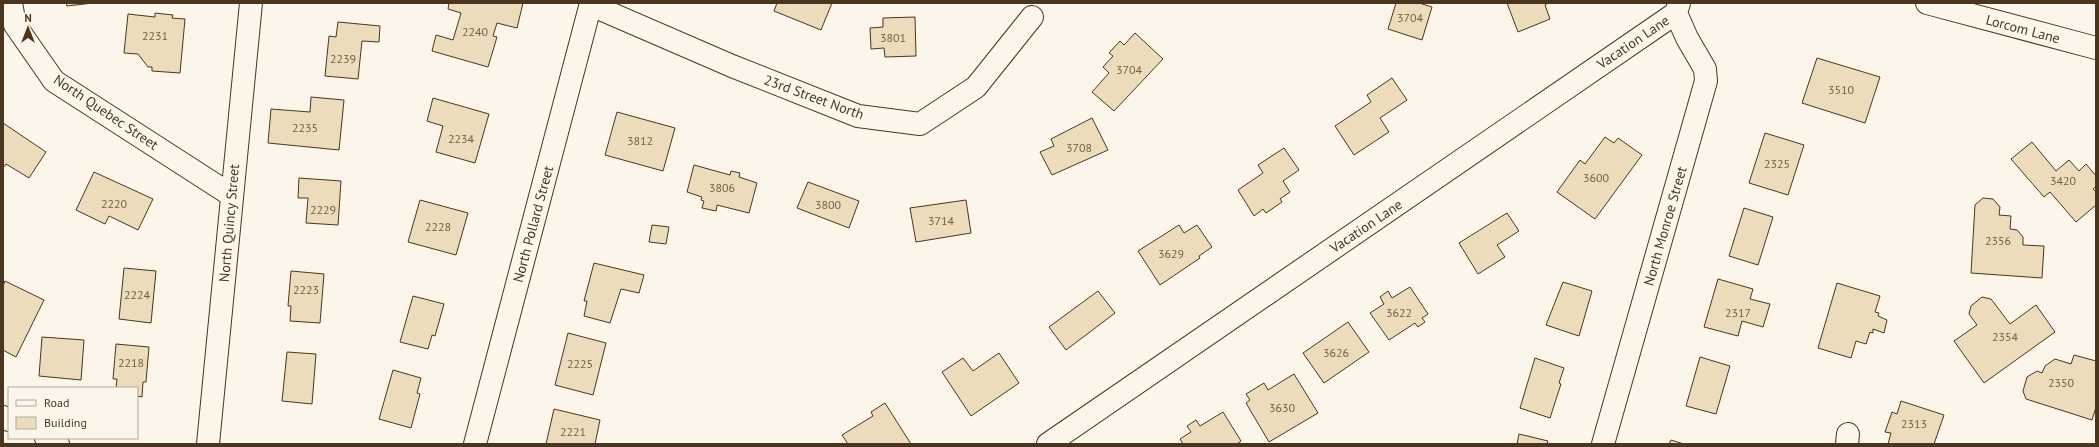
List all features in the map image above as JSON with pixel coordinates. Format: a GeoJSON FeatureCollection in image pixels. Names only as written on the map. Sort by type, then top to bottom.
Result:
{"type":"FeatureCollection","features":[{"type":"Feature","properties":{"kind":"street","name":"North Quebec Street"},"geometry":{"type":"LineString","coordinates":[[11,3],[15,25],[54,81],[231,195]]}},
{"type":"Feature","properties":{"kind":"street","name":"North Quincy Street"},"geometry":{"type":"LineString","coordinates":[[208,444],[231,195],[251,3]]}},
{"type":"Feature","properties":{"kind":"street","name":"23rd Street North"},"geometry":{"type":"LineString","coordinates":[[591,4],[732,66],[858,116],[920,124],[976,87],[1032,17]]}},
{"type":"Feature","properties":{"kind":"street","name":"North Pollard Street"},"geometry":{"type":"LineString","coordinates":[[475,444],[591,4]]}},
{"type":"Feature","properties":{"kind":"street","name":"Lorcom Lane"},"geometry":{"type":"LineString","coordinates":[[1936,4],[1975,9],[2096,48]]}},
{"type":"Feature","properties":{"kind":"street","name":"Vacation Lane"},"geometry":{"type":"LineString","coordinates":[[1048,444],[1678,8]]}},
{"type":"Feature","properties":{"kind":"street","name":"North Monroe Street"},"geometry":{"type":"LineString","coordinates":[[1604,444],[1706,81],[1705,69],[1687,38],[1678,8]]}},
{"type":"Feature","properties":{"kind":"street"},"geometry":{"type":"LineString","coordinates":[[48,439],[58,444]]}},
{"type":"Feature","properties":{"kind":"building"},"geometry":{"type":"Polygon","coordinates":[[[66,3],[93,3],[67,6],[66,3]]]}},
{"type":"Feature","properties":{"kind":"building"},"geometry":{"type":"Polygon","coordinates":[[[449,3],[523,3],[517,28],[497,23],[493,36],[497,37],[488,67],[432,51],[436,35],[453,40],[461,13],[448,9],[449,3]]]}},
{"type":"Feature","properties":{"kind":"building"},"geometry":{"type":"Polygon","coordinates":[[[777,3],[832,3],[821,30],[774,11],[777,3]]]}},
{"type":"Feature","properties":{"kind":"building"},"geometry":{"type":"Polygon","coordinates":[[[1396,3],[1419,3],[1432,7],[1422,40],[1388,29],[1396,3]]]}},
{"type":"Feature","properties":{"kind":"building"},"geometry":{"type":"Polygon","coordinates":[[[1507,3],[1548,3],[1545,5],[1550,19],[1518,32],[1507,3]]]}},
{"type":"Feature","properties":{"kind":"building"},"geometry":{"type":"Polygon","coordinates":[[[155,13],[173,15],[172,18],[185,19],[180,73],[152,71],[152,67],[148,67],[138,54],[124,53],[128,14],[155,17],[155,13]]]}},
{"type":"Feature","properties":{"kind":"building"},"geometry":{"type":"Polygon","coordinates":[[[915,17],[916,56],[885,57],[884,48],[871,49],[870,28],[883,27],[883,18],[915,17]]]}},
{"type":"Feature","properties":{"kind":"building"},"geometry":{"type":"Polygon","coordinates":[[[338,22],[380,26],[379,42],[362,41],[358,79],[325,76],[329,36],[336,37],[338,22]]]}},
{"type":"Feature","properties":{"kind":"building"},"geometry":{"type":"Polygon","coordinates":[[[1135,33],[1163,59],[1114,111],[1092,92],[1109,73],[1103,67],[1113,56],[1109,53],[1120,41],[1124,45],[1135,33]]]}},
{"type":"Feature","properties":{"kind":"building"},"geometry":{"type":"Polygon","coordinates":[[[1817,58],[1880,77],[1865,123],[1802,103],[1817,58]]]}},
{"type":"Feature","properties":{"kind":"building"},"geometry":{"type":"Polygon","coordinates":[[[1392,78],[1407,100],[1380,118],[1389,132],[1354,155],[1335,126],[1371,102],[1367,95],[1392,78]]]}},
{"type":"Feature","properties":{"kind":"building"},"geometry":{"type":"Polygon","coordinates":[[[311,97],[344,100],[339,150],[268,143],[271,109],[310,112],[311,97]]]}},
{"type":"Feature","properties":{"kind":"building"},"geometry":{"type":"Polygon","coordinates":[[[433,98],[489,114],[475,163],[436,152],[443,126],[427,121],[433,98]]]}},
{"type":"Feature","properties":{"kind":"building"},"geometry":{"type":"Polygon","coordinates":[[[617,112],[675,128],[663,171],[605,155],[617,112]]]}},
{"type":"Feature","properties":{"kind":"building"},"geometry":{"type":"Polygon","coordinates":[[[1092,118],[1108,150],[1052,175],[1040,152],[1054,146],[1051,139],[1092,118]]]}},
{"type":"Feature","properties":{"kind":"building"},"geometry":{"type":"Polygon","coordinates":[[[3,123],[46,152],[29,178],[6,164],[3,168],[3,123]]]}},
{"type":"Feature","properties":{"kind":"building"},"geometry":{"type":"Polygon","coordinates":[[[1765,133],[1804,145],[1788,195],[1749,183],[1765,133]]]}},
{"type":"Feature","properties":{"kind":"building"},"geometry":{"type":"Polygon","coordinates":[[[1605,137],[1614,143],[1618,138],[1642,155],[1595,219],[1557,192],[1580,160],[1585,164],[1605,137]]]}},
{"type":"Feature","properties":{"kind":"building"},"geometry":{"type":"Polygon","coordinates":[[[2032,142],[2056,171],[2069,160],[2079,171],[2086,164],[2096,176],[2096,186],[2093,189],[2096,192],[2096,205],[2076,222],[2050,192],[2044,197],[2011,159],[2032,142]]]}},
{"type":"Feature","properties":{"kind":"building"},"geometry":{"type":"Polygon","coordinates":[[[1284,148],[1299,170],[1283,181],[1290,192],[1280,199],[1282,202],[1266,213],[1263,209],[1254,216],[1238,190],[1263,173],[1258,165],[1284,148]]]}},
{"type":"Feature","properties":{"kind":"building"},"geometry":{"type":"Polygon","coordinates":[[[694,165],[730,175],[731,171],[740,173],[739,177],[757,183],[749,213],[717,205],[716,211],[702,208],[704,201],[701,200],[702,197],[687,192],[694,165]]]}},
{"type":"Feature","properties":{"kind":"building"},"geometry":{"type":"Polygon","coordinates":[[[94,172],[153,199],[138,230],[109,216],[105,224],[76,210],[94,172]]]}},
{"type":"Feature","properties":{"kind":"building"},"geometry":{"type":"Polygon","coordinates":[[[299,178],[341,181],[338,225],[306,223],[308,198],[298,198],[299,178]]]}},
{"type":"Feature","properties":{"kind":"building"},"geometry":{"type":"Polygon","coordinates":[[[808,182],[859,201],[849,228],[797,208],[808,182]]]}},
{"type":"Feature","properties":{"kind":"building"},"geometry":{"type":"Polygon","coordinates":[[[1983,198],[1993,199],[2000,207],[1999,215],[2011,216],[2010,229],[2017,230],[2023,237],[2023,245],[2044,246],[2042,278],[1971,273],[1975,205],[1983,198]]]}},
{"type":"Feature","properties":{"kind":"building"},"geometry":{"type":"Polygon","coordinates":[[[420,200],[468,213],[456,255],[408,242],[420,200]]]}},
{"type":"Feature","properties":{"kind":"building"},"geometry":{"type":"Polygon","coordinates":[[[966,200],[971,233],[916,242],[910,208],[966,200]]]}},
{"type":"Feature","properties":{"kind":"building"},"geometry":{"type":"Polygon","coordinates":[[[1744,208],[1773,217],[1758,265],[1729,256],[1744,208]]]}},
{"type":"Feature","properties":{"kind":"building"},"geometry":{"type":"Polygon","coordinates":[[[1507,213],[1519,231],[1497,245],[1505,257],[1478,274],[1459,243],[1507,213]]]}},
{"type":"Feature","properties":{"kind":"building"},"geometry":{"type":"Polygon","coordinates":[[[652,225],[669,227],[666,244],[649,242],[652,225]]]}},
{"type":"Feature","properties":{"kind":"building"},"geometry":{"type":"Polygon","coordinates":[[[1179,225],[1184,233],[1197,225],[1212,247],[1199,256],[1200,258],[1160,285],[1138,251],[1179,225]]]}},
{"type":"Feature","properties":{"kind":"building"},"geometry":{"type":"Polygon","coordinates":[[[594,263],[644,275],[639,293],[621,289],[610,323],[584,316],[587,301],[584,301],[594,263]]]}},
{"type":"Feature","properties":{"kind":"building"},"geometry":{"type":"Polygon","coordinates":[[[124,268],[156,271],[151,323],[119,319],[124,268]]]}},
{"type":"Feature","properties":{"kind":"building"},"geometry":{"type":"Polygon","coordinates":[[[291,271],[324,274],[320,323],[290,321],[291,306],[288,306],[291,271]]]}},
{"type":"Feature","properties":{"kind":"building"},"geometry":{"type":"Polygon","coordinates":[[[1718,279],[1753,289],[1750,299],[1770,304],[1763,327],[1742,321],[1738,336],[1704,327],[1718,279]]]}},
{"type":"Feature","properties":{"kind":"building"},"geometry":{"type":"Polygon","coordinates":[[[5,281],[44,300],[16,357],[3,350],[3,286],[5,281]]]}},
{"type":"Feature","properties":{"kind":"building"},"geometry":{"type":"Polygon","coordinates":[[[1563,282],[1592,291],[1579,336],[1546,325],[1563,282]]]}},
{"type":"Feature","properties":{"kind":"building"},"geometry":{"type":"Polygon","coordinates":[[[1837,283],[1880,296],[1875,312],[1879,313],[1878,316],[1887,320],[1884,333],[1873,329],[1873,333],[1870,332],[1866,344],[1856,341],[1851,358],[1818,348],[1837,283]]]}},
{"type":"Feature","properties":{"kind":"building"},"geometry":{"type":"Polygon","coordinates":[[[1410,287],[1428,314],[1422,318],[1425,322],[1418,327],[1415,323],[1389,340],[1370,313],[1384,304],[1380,297],[1388,291],[1392,298],[1410,287]]]}},
{"type":"Feature","properties":{"kind":"building"},"geometry":{"type":"Polygon","coordinates":[[[1098,291],[1115,313],[1066,350],[1049,327],[1098,291]]]}},
{"type":"Feature","properties":{"kind":"building"},"geometry":{"type":"Polygon","coordinates":[[[413,296],[444,304],[435,336],[432,335],[428,349],[400,342],[413,296]]]}},
{"type":"Feature","properties":{"kind":"building"},"geometry":{"type":"Polygon","coordinates":[[[1982,297],[1991,299],[2010,324],[2036,305],[2055,332],[1984,383],[1954,341],[1977,325],[1969,314],[1971,306],[1982,297]]]}},
{"type":"Feature","properties":{"kind":"building"},"geometry":{"type":"Polygon","coordinates":[[[1348,322],[1369,352],[1324,383],[1303,353],[1348,322]]]}},
{"type":"Feature","properties":{"kind":"building"},"geometry":{"type":"Polygon","coordinates":[[[568,333],[606,343],[593,395],[555,385],[568,333]]]}},
{"type":"Feature","properties":{"kind":"building"},"geometry":{"type":"Polygon","coordinates":[[[42,337],[84,340],[81,380],[39,376],[42,337]]]}},
{"type":"Feature","properties":{"kind":"building"},"geometry":{"type":"Polygon","coordinates":[[[116,344],[149,347],[146,382],[143,382],[142,397],[138,396],[138,387],[116,387],[117,379],[113,379],[116,344]]]}},
{"type":"Feature","properties":{"kind":"building"},"geometry":{"type":"Polygon","coordinates":[[[287,352],[316,354],[312,404],[282,401],[287,352]]]}},
{"type":"Feature","properties":{"kind":"building"},"geometry":{"type":"Polygon","coordinates":[[[999,353],[1019,383],[971,416],[942,372],[963,358],[973,371],[999,353]]]}},
{"type":"Feature","properties":{"kind":"building"},"geometry":{"type":"Polygon","coordinates":[[[2074,355],[2096,361],[2096,407],[2092,420],[2026,399],[2023,391],[2027,377],[2037,371],[2042,373],[2045,366],[2055,359],[2071,364],[2074,355]]]}},
{"type":"Feature","properties":{"kind":"building"},"geometry":{"type":"Polygon","coordinates":[[[1700,357],[1730,366],[1716,414],[1686,406],[1700,357]]]}},
{"type":"Feature","properties":{"kind":"building"},"geometry":{"type":"Polygon","coordinates":[[[1535,358],[1564,368],[1559,383],[1561,384],[1550,418],[1520,408],[1535,358]]]}},
{"type":"Feature","properties":{"kind":"building"},"geometry":{"type":"Polygon","coordinates":[[[393,370],[421,378],[417,393],[420,394],[411,428],[379,419],[393,370]]]}},
{"type":"Feature","properties":{"kind":"building"},"geometry":{"type":"Polygon","coordinates":[[[1294,374],[1318,413],[1269,442],[1246,403],[1250,400],[1246,394],[1264,383],[1268,390],[1294,374]]]}},
{"type":"Feature","properties":{"kind":"building"},"geometry":{"type":"Polygon","coordinates":[[[1901,401],[1944,415],[1934,444],[1888,444],[1891,433],[1885,432],[1892,412],[1897,414],[1901,401]]]}},
{"type":"Feature","properties":{"kind":"building"},"geometry":{"type":"Polygon","coordinates":[[[885,403],[911,444],[848,444],[842,435],[873,416],[871,412],[885,403]]]}},
{"type":"Feature","properties":{"kind":"building"},"geometry":{"type":"Polygon","coordinates":[[[554,409],[600,420],[595,444],[546,444],[554,409]]]}},
{"type":"Feature","properties":{"kind":"building"},"geometry":{"type":"Polygon","coordinates":[[[1223,412],[1241,441],[1237,444],[1183,444],[1180,439],[1191,432],[1187,426],[1196,420],[1200,426],[1223,412]]]}},
{"type":"Feature","properties":{"kind":"building"},"geometry":{"type":"Polygon","coordinates":[[[1519,434],[1548,441],[1547,444],[1517,444],[1519,434]]]}},
{"type":"Feature","properties":{"kind":"building"},"geometry":{"type":"Polygon","coordinates":[[[1671,440],[1684,444],[1669,444],[1671,440]]]}}]}
